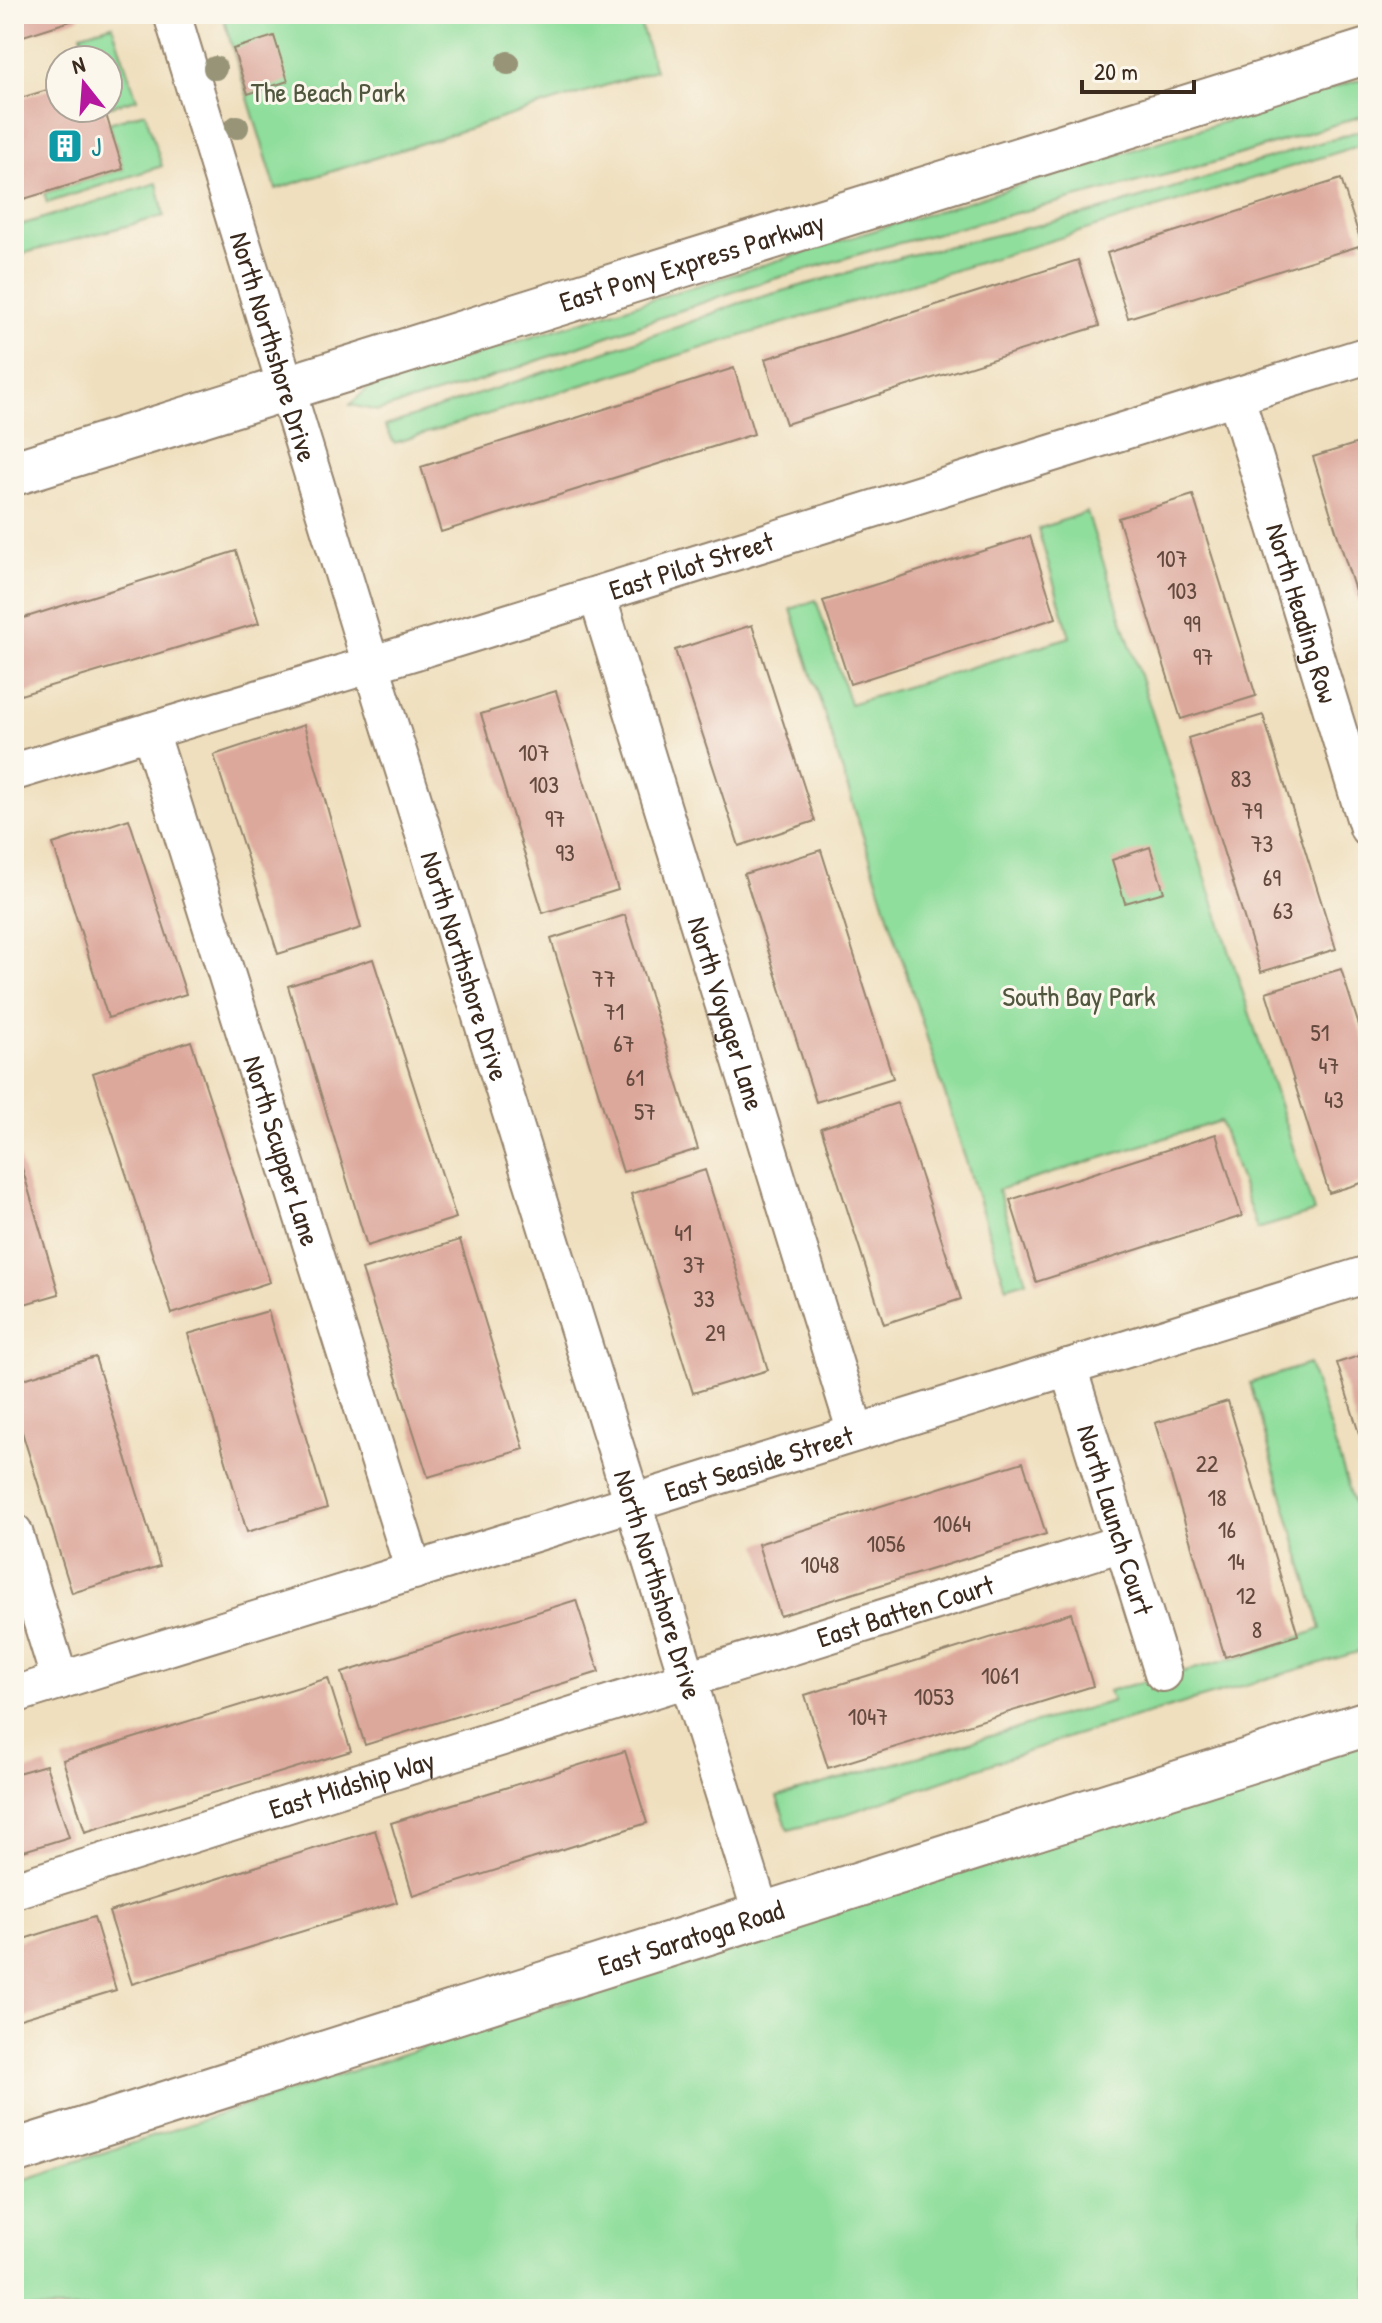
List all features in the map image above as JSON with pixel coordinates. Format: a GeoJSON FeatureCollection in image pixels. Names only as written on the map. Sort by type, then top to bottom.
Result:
{"type":"FeatureCollection","features":[{"type":"Feature","properties":{"kind":"main road","name":"East Pony Express Parkway"},"geometry":{"type":"LineString","coordinates":[[14,473],[1368,51]]}},
{"type":"Feature","properties":{"kind":"main road","name":"East Saratoga Road"},"geometry":{"type":"LineString","coordinates":[[14,2152],[1368,1723]]}},
{"type":"Feature","properties":{"kind":"street","name":"North Northshore Drive"},"geometry":{"type":"LineString","coordinates":[[172,14],[371,665],[762,1916]]}},
{"type":"Feature","properties":{"kind":"street","name":"East Pilot Street"},"geometry":{"type":"LineString","coordinates":[[14,772],[371,665],[1368,355]]}},
{"type":"Feature","properties":{"kind":"street","name":"North Heading Row"},"geometry":{"type":"LineString","coordinates":[[1236,397],[1368,828]]}},
{"type":"Feature","properties":{"kind":"street","name":"North Voyager Lane"},"geometry":{"type":"LineString","coordinates":[[597,595],[856,1433]]}},
{"type":"Feature","properties":{"kind":"street","name":"North Scupper Lane"},"geometry":{"type":"LineString","coordinates":[[150,731],[414,1571]]}},
{"type":"Feature","properties":{"kind":"street","name":"East Seaside Street"},"geometry":{"type":"LineString","coordinates":[[14,1695],[1368,1274]]}},
{"type":"Feature","properties":{"kind":"street","name":"North Launch Court"},"geometry":{"type":"LineString","coordinates":[[1068,1367],[1163,1673]]}},
{"type":"Feature","properties":{"kind":"street"},"geometry":{"type":"LineString","coordinates":[[14,1532],[60,1681]]}},
{"type":"Feature","properties":{"kind":"street","name":"East Batten Court"},"geometry":{"type":"LineString","coordinates":[[688,1678],[1122,1543]]}},
{"type":"Feature","properties":{"kind":"street","name":"East Midship Way"},"geometry":{"type":"LineString","coordinates":[[14,1890],[688,1678]]}},
{"type":"Feature","properties":{"kind":"green space","name":"The Beach Park"},"geometry":{"type":"Polygon","coordinates":[[[222,14],[637,14],[655,70],[276,189],[222,14]]]}},
{"type":"Feature","properties":{"kind":"green space"},"geometry":{"type":"Polygon","coordinates":[[[112,25],[118,44],[84,44],[81,34],[112,25]]]}},
{"type":"Feature","properties":{"kind":"green space"},"geometry":{"type":"Polygon","coordinates":[[[124,61],[137,99],[124,103],[124,61]]]}},
{"type":"Feature","properties":{"kind":"green space"},"geometry":{"type":"Polygon","coordinates":[[[1368,77],[1368,114],[1216,162],[880,248],[750,286],[480,381],[378,411],[350,405],[368,388],[1368,77]]]}},
{"type":"Feature","properties":{"kind":"green space"},"geometry":{"type":"Polygon","coordinates":[[[145,112],[162,166],[47,203],[44,193],[123,169],[109,124],[124,124],[124,118],[145,112]]]}},
{"type":"Feature","properties":{"kind":"green space"},"geometry":{"type":"Polygon","coordinates":[[[1368,128],[1368,143],[394,443],[385,426],[737,304],[906,256],[1091,213],[1368,128]]]}},
{"type":"Feature","properties":{"kind":"green space"},"geometry":{"type":"Polygon","coordinates":[[[157,183],[164,216],[14,256],[14,227],[157,183]]]}},
{"type":"Feature","properties":{"kind":"green space","name":"South Bay Park"},"geometry":{"type":"Polygon","coordinates":[[[1087,512],[1314,1212],[1257,1229],[1220,1121],[998,1190],[1026,1281],[1006,1287],[791,609],[816,600],[850,704],[1070,637],[1038,529],[1087,512]]]}},
{"type":"Feature","properties":{"kind":"green space"},"geometry":{"type":"Polygon","coordinates":[[[1309,1364],[1368,1547],[1368,1649],[1072,1736],[829,1820],[788,1830],[777,1797],[1113,1701],[1108,1691],[1259,1652],[1321,1629],[1250,1383],[1309,1364]]]}},
{"type":"Feature","properties":{"kind":"green space"},"geometry":{"type":"Polygon","coordinates":[[[1368,1737],[1368,2309],[14,2309],[14,2182],[1368,1737]]]}},
{"type":"Feature","properties":{"kind":"building"},"geometry":{"type":"Polygon","coordinates":[[[14,14],[79,14],[80,18],[14,39],[14,14]]]}},
{"type":"Feature","properties":{"kind":"building"},"geometry":{"type":"Polygon","coordinates":[[[274,36],[288,81],[248,94],[233,49],[274,36]]]}},
{"type":"Feature","properties":{"kind":"building","name":"J"},"geometry":{"type":"Polygon","coordinates":[[[44,91],[44,124],[109,124],[123,169],[14,202],[14,100],[44,91]]]}},
{"type":"Feature","properties":{"kind":"building"},"geometry":{"type":"Polygon","coordinates":[[[1341,179],[1362,245],[1128,318],[1107,253],[1341,179]]]}},
{"type":"Feature","properties":{"kind":"building"},"geometry":{"type":"Polygon","coordinates":[[[1078,260],[1099,326],[786,424],[765,359],[1078,260]]]}},
{"type":"Feature","properties":{"kind":"building"},"geometry":{"type":"Polygon","coordinates":[[[734,368],[754,434],[441,532],[421,467],[734,368]]]}},
{"type":"Feature","properties":{"kind":"building"},"geometry":{"type":"Polygon","coordinates":[[[1368,440],[1368,629],[1367,629],[1313,457],[1368,440]]]}},
{"type":"Feature","properties":{"kind":"building"},"geometry":{"type":"Polygon","coordinates":[[[1193,495],[1256,696],[1181,719],[1118,518],[1193,495]]]}},
{"type":"Feature","properties":{"kind":"building"},"geometry":{"type":"Polygon","coordinates":[[[1030,536],[1056,618],[850,684],[823,601],[1030,536]]]}},
{"type":"Feature","properties":{"kind":"building"},"geometry":{"type":"Polygon","coordinates":[[[236,551],[259,623],[14,697],[14,621],[236,551]]]}},
{"type":"Feature","properties":{"kind":"building"},"geometry":{"type":"Polygon","coordinates":[[[752,625],[815,821],[739,846],[675,650],[752,625]]]}},
{"type":"Feature","properties":{"kind":"building"},"geometry":{"type":"Polygon","coordinates":[[[556,691],[618,890],[543,913],[481,714],[556,691]]]}},
{"type":"Feature","properties":{"kind":"building"},"geometry":{"type":"Polygon","coordinates":[[[1263,715],[1336,949],[1261,972],[1188,738],[1263,715]]]}},
{"type":"Feature","properties":{"kind":"building"},"geometry":{"type":"Polygon","coordinates":[[[304,725],[361,928],[278,954],[214,755],[304,725]]]}},
{"type":"Feature","properties":{"kind":"building"},"geometry":{"type":"Polygon","coordinates":[[[129,819],[186,994],[108,1018],[53,844],[129,819]]]}},
{"type":"Feature","properties":{"kind":"building"},"geometry":{"type":"Polygon","coordinates":[[[1150,847],[1164,892],[1125,903],[1112,860],[1150,847]]]}},
{"type":"Feature","properties":{"kind":"building"},"geometry":{"type":"Polygon","coordinates":[[[821,850],[893,1078],[816,1102],[744,874],[821,850]]]}},
{"type":"Feature","properties":{"kind":"building"},"geometry":{"type":"Polygon","coordinates":[[[625,915],[698,1149],[623,1172],[551,939],[625,915]]]}},
{"type":"Feature","properties":{"kind":"building"},"geometry":{"type":"Polygon","coordinates":[[[373,959],[456,1218],[367,1246],[288,986],[373,959]]]}},
{"type":"Feature","properties":{"kind":"building"},"geometry":{"type":"Polygon","coordinates":[[[1341,969],[1368,1054],[1368,1181],[1329,1193],[1266,992],[1341,969]]]}},
{"type":"Feature","properties":{"kind":"building"},"geometry":{"type":"Polygon","coordinates":[[[191,1041],[270,1282],[172,1314],[93,1073],[191,1041]]]}},
{"type":"Feature","properties":{"kind":"building"},"geometry":{"type":"Polygon","coordinates":[[[897,1103],[961,1299],[884,1324],[821,1128],[897,1103]]]}},
{"type":"Feature","properties":{"kind":"building"},"geometry":{"type":"Polygon","coordinates":[[[1216,1134],[1242,1216],[1036,1282],[1010,1200],[1216,1134]]]}},
{"type":"Feature","properties":{"kind":"building"},"geometry":{"type":"Polygon","coordinates":[[[14,1145],[59,1294],[14,1307],[14,1145]]]}},
{"type":"Feature","properties":{"kind":"building"},"geometry":{"type":"Polygon","coordinates":[[[705,1170],[768,1370],[693,1393],[631,1194],[705,1170]]]}},
{"type":"Feature","properties":{"kind":"building"},"geometry":{"type":"Polygon","coordinates":[[[460,1240],[524,1449],[428,1477],[362,1270],[460,1240]]]}},
{"type":"Feature","properties":{"kind":"building"},"geometry":{"type":"Polygon","coordinates":[[[268,1311],[327,1508],[247,1532],[188,1334],[268,1311]]]}},
{"type":"Feature","properties":{"kind":"building"},"geometry":{"type":"Polygon","coordinates":[[[1368,1353],[1368,1459],[1367,1459],[1337,1363],[1368,1353]]]}},
{"type":"Feature","properties":{"kind":"building"},"geometry":{"type":"Polygon","coordinates":[[[95,1357],[160,1566],[72,1593],[14,1406],[14,1382],[95,1357]]]}},
{"type":"Feature","properties":{"kind":"building"},"geometry":{"type":"Polygon","coordinates":[[[1228,1401],[1298,1635],[1225,1657],[1155,1423],[1228,1401]]]}},
{"type":"Feature","properties":{"kind":"building"},"geometry":{"type":"Polygon","coordinates":[[[1023,1462],[1046,1534],[780,1616],[758,1544],[1023,1462]]]}},
{"type":"Feature","properties":{"kind":"building"},"geometry":{"type":"Polygon","coordinates":[[[576,1600],[599,1672],[365,1745],[342,1673],[576,1600]]]}},
{"type":"Feature","properties":{"kind":"building"},"geometry":{"type":"Polygon","coordinates":[[[1071,1613],[1093,1686],[828,1768],[805,1695],[1071,1613]]]}},
{"type":"Feature","properties":{"kind":"building"},"geometry":{"type":"Polygon","coordinates":[[[328,1678],[351,1751],[85,1832],[63,1760],[328,1678]]]}},
{"type":"Feature","properties":{"kind":"building"},"geometry":{"type":"Polygon","coordinates":[[[625,1751],[647,1823],[413,1896],[391,1823],[625,1751]]]}},
{"type":"Feature","properties":{"kind":"building"},"geometry":{"type":"Polygon","coordinates":[[[46,1765],[69,1837],[14,1854],[14,1774],[46,1765]]]}},
{"type":"Feature","properties":{"kind":"building"},"geometry":{"type":"Polygon","coordinates":[[[375,1830],[397,1902],[132,1984],[109,1912],[375,1830]]]}},
{"type":"Feature","properties":{"kind":"building"},"geometry":{"type":"Polygon","coordinates":[[[94,1917],[116,1990],[14,2021],[14,1942],[94,1917]]]}},
{"type":"Feature","properties":{"kind":"place","name":"J"},"geometry":{"type":"Point","coordinates":[65,146]}}]}
